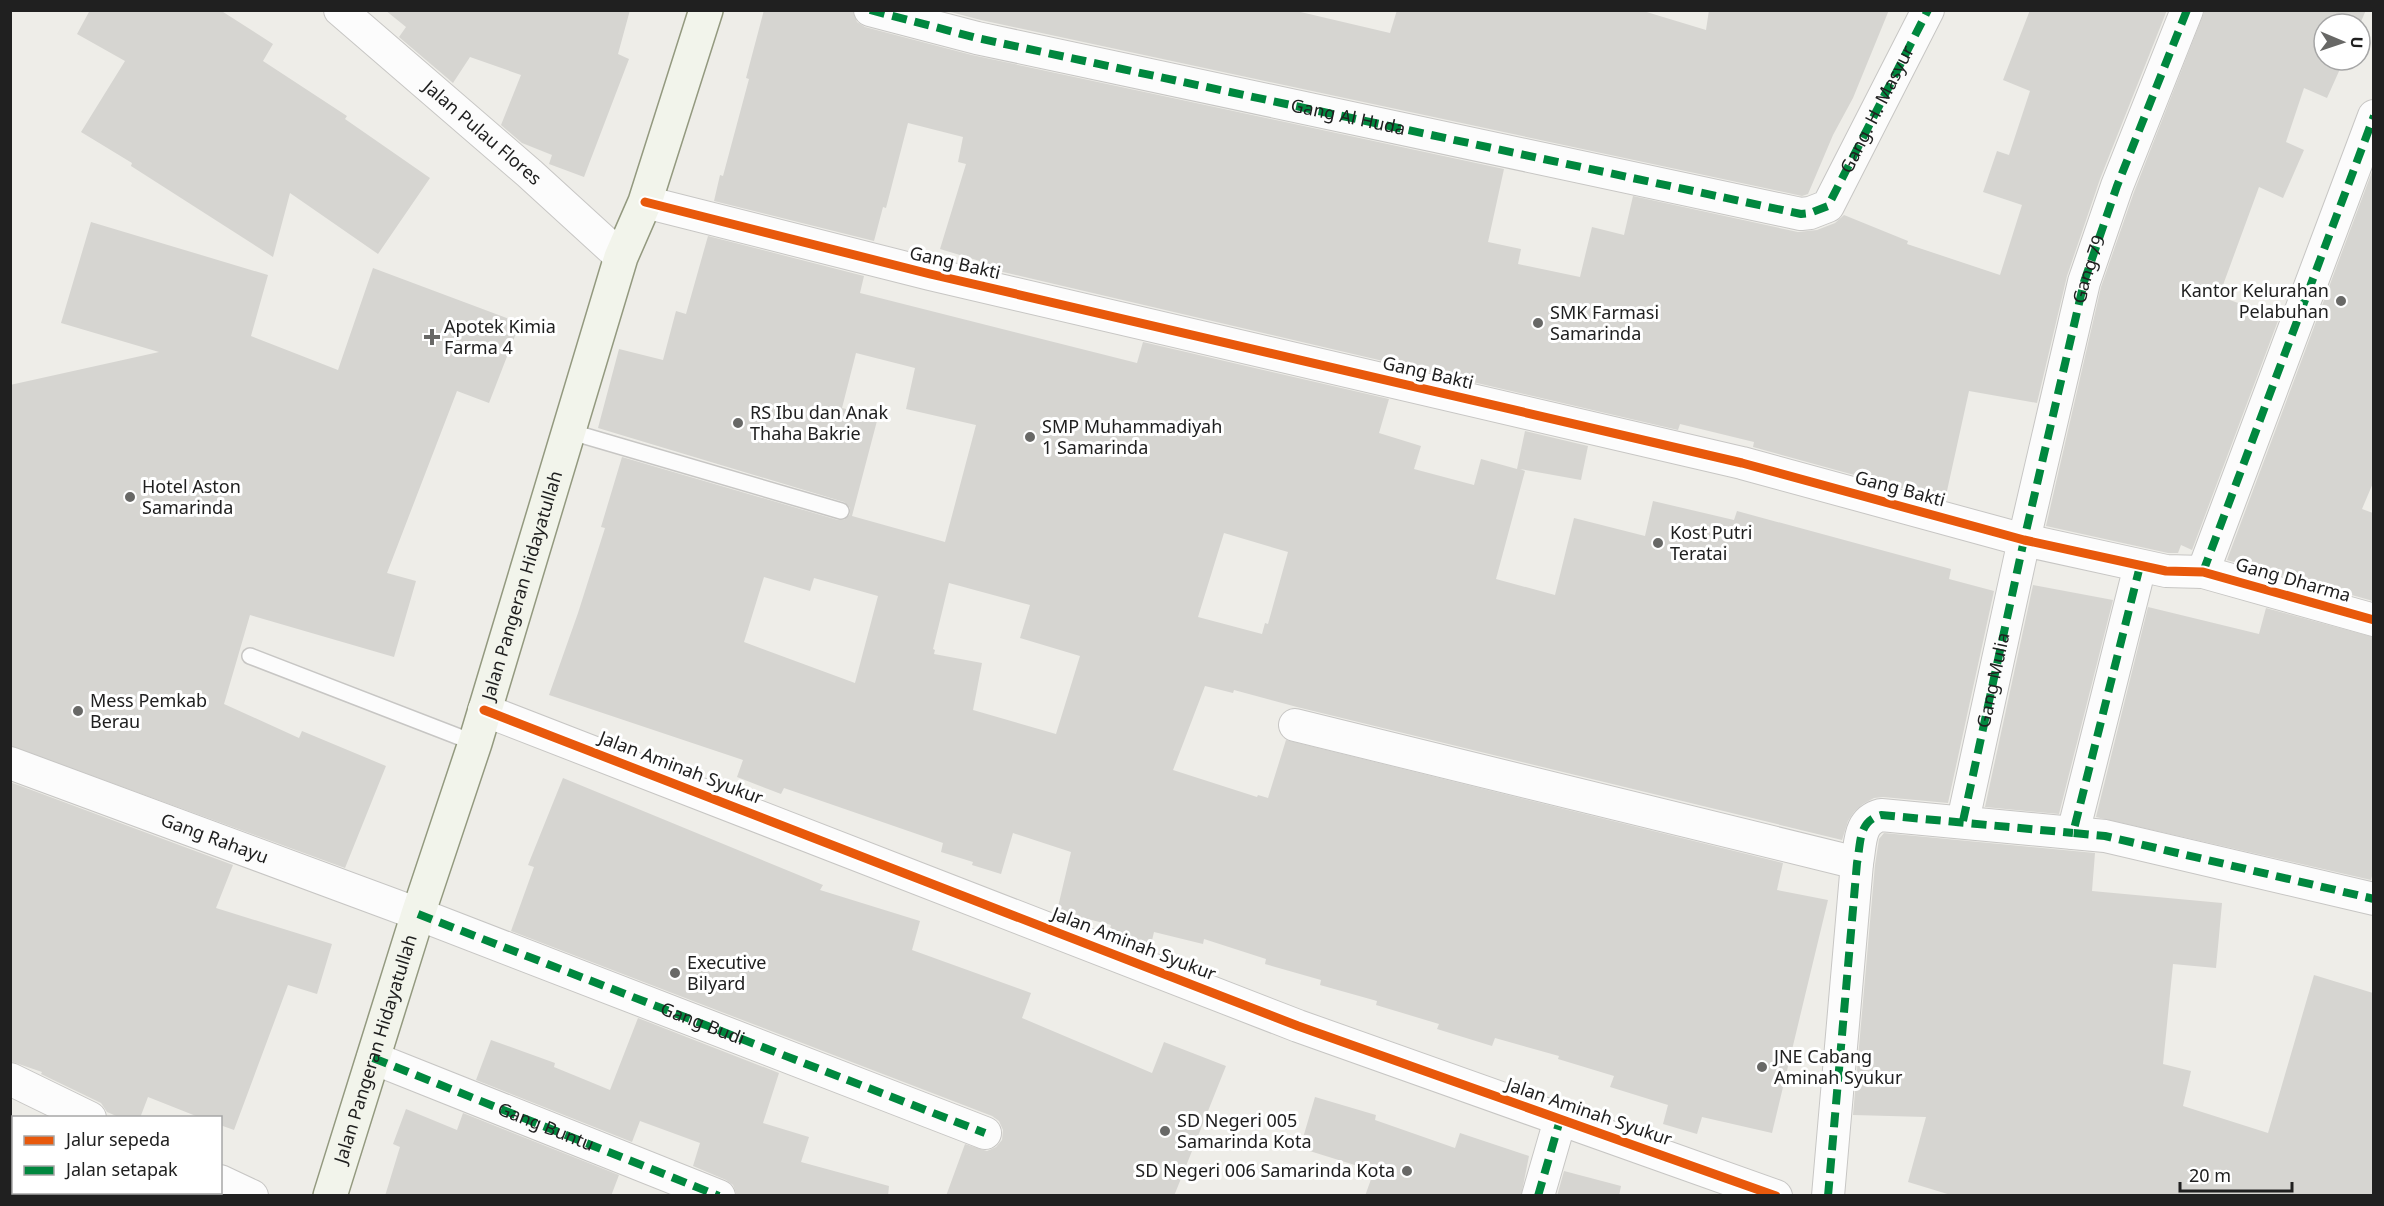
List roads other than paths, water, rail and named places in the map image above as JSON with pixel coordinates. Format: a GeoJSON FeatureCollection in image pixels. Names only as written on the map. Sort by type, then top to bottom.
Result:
{"type":"FeatureCollection","features":[{"type":"Feature","properties":{"kind":"main road","name":"Jalan Pangeran Hidayatullah"},"geometry":{"type":"LineString","coordinates":[[330,1196],[417,914],[475,743],[621,257],[645,202],[706,10]]}},
{"type":"Feature","properties":{"kind":"street","name":"Jalan Pulau Flores"},"geometry":{"type":"LineString","coordinates":[[340,10],[529,173],[621,257]]}},
{"type":"Feature","properties":{"kind":"street","name":"Gang Al Huda"},"geometry":{"type":"LineString","coordinates":[[870,10],[977,38],[1551,159],[1783,211],[1810,213],[1828,207]]}},
{"type":"Feature","properties":{"kind":"street","name":"Gang. H. Masyur"},"geometry":{"type":"LineString","coordinates":[[1828,207],[1928,10]]}},
{"type":"Feature","properties":{"kind":"street","name":"Gang 79"},"geometry":{"type":"LineString","coordinates":[[2024,540],[2084,282],[2117,186],[2187,10]]}},
{"type":"Feature","properties":{"kind":"street","name":"Gang Dharma"},"geometry":{"type":"LineString","coordinates":[[2373,116],[2203,572],[2373,620]]}},
{"type":"Feature","properties":{"kind":"street","name":"Gang Bakti"},"geometry":{"type":"LineString","coordinates":[[645,202],[930,274],[1742,463],[2024,540],[2166,571],[2203,572]]}},
{"type":"Feature","properties":{"kind":"street","name":"Gang Mulia"},"geometry":{"type":"LineString","coordinates":[[1963,821],[2024,540]]}},
{"type":"Feature","properties":{"kind":"street"},"geometry":{"type":"LineString","coordinates":[[2073,833],[2140,566]]}},
{"type":"Feature","properties":{"kind":"street","name":"Jalan Aminah Syukur"},"geometry":{"type":"LineString","coordinates":[[484,710],[1287,1022],[1776,1196]]}},
{"type":"Feature","properties":{"kind":"street"},"geometry":{"type":"LineString","coordinates":[[1295,724],[1857,863]]}},
{"type":"Feature","properties":{"kind":"street","name":"Gang Rahayu"},"geometry":{"type":"LineString","coordinates":[[10,764],[417,914]]}},
{"type":"Feature","properties":{"kind":"street"},"geometry":{"type":"LineString","coordinates":[[1828,1196],[1857,863],[1864,826],[1873,817],[1881,815],[1963,821],[2106,836],[2373,899]]}},
{"type":"Feature","properties":{"kind":"street","name":"Gang Budi"},"geometry":{"type":"LineString","coordinates":[[417,914],[985,1133]]}},
{"type":"Feature","properties":{"kind":"street","name":"Gang Buntu"},"geometry":{"type":"LineString","coordinates":[[373,1058],[719,1196]]}},
{"type":"Feature","properties":{"kind":"street"},"geometry":{"type":"LineString","coordinates":[[10,1078],[86,1116]]}},
{"type":"Feature","properties":{"kind":"street"},"geometry":{"type":"LineString","coordinates":[[1538,1196],[1560,1120]]}},
{"type":"Feature","properties":{"kind":"street"},"geometry":{"type":"LineString","coordinates":[[222,1182],[252,1196]]}},
{"type":"Feature","properties":{"kind":"lane"},"geometry":{"type":"LineString","coordinates":[[568,431],[841,511]]}},
{"type":"Feature","properties":{"kind":"lane"},"geometry":{"type":"LineString","coordinates":[[250,656],[475,743]]}},
{"type":"Feature","properties":{"kind":"place","name":"Kantor Kelurahan Pelabuhan"},"geometry":{"type":"Point","coordinates":[2341,301]}},
{"type":"Feature","properties":{"kind":"place","name":"SMK Farmasi Samarinda"},"geometry":{"type":"Point","coordinates":[1538,323]}},
{"type":"Feature","properties":{"kind":"place","name":"Apotek Kimia Farma 4"},"geometry":{"type":"Point","coordinates":[432,337]}},
{"type":"Feature","properties":{"kind":"place","name":"RS Ibu dan Anak Thaha Bakrie"},"geometry":{"type":"Point","coordinates":[738,423]}},
{"type":"Feature","properties":{"kind":"place","name":"SMP Muhammadiyah 1 Samarinda"},"geometry":{"type":"Point","coordinates":[1030,437]}},
{"type":"Feature","properties":{"kind":"place","name":"Hotel Aston Samarinda"},"geometry":{"type":"Point","coordinates":[130,497]}},
{"type":"Feature","properties":{"kind":"place","name":"Kost Putri Teratai"},"geometry":{"type":"Point","coordinates":[1658,543]}},
{"type":"Feature","properties":{"kind":"place","name":"Mess Pemkab Berau"},"geometry":{"type":"Point","coordinates":[78,711]}},
{"type":"Feature","properties":{"kind":"place","name":"Executive Bilyard"},"geometry":{"type":"Point","coordinates":[675,973]}},
{"type":"Feature","properties":{"kind":"place","name":"JNE Cabang Aminah Syukur"},"geometry":{"type":"Point","coordinates":[1762,1067]}},
{"type":"Feature","properties":{"kind":"place","name":"SD Negeri 005 Samarinda Kota"},"geometry":{"type":"Point","coordinates":[1165,1131]}},
{"type":"Feature","properties":{"kind":"place","name":"SD Negeri 006 Samarinda Kota"},"geometry":{"type":"Point","coordinates":[1407,1171]}}]}
